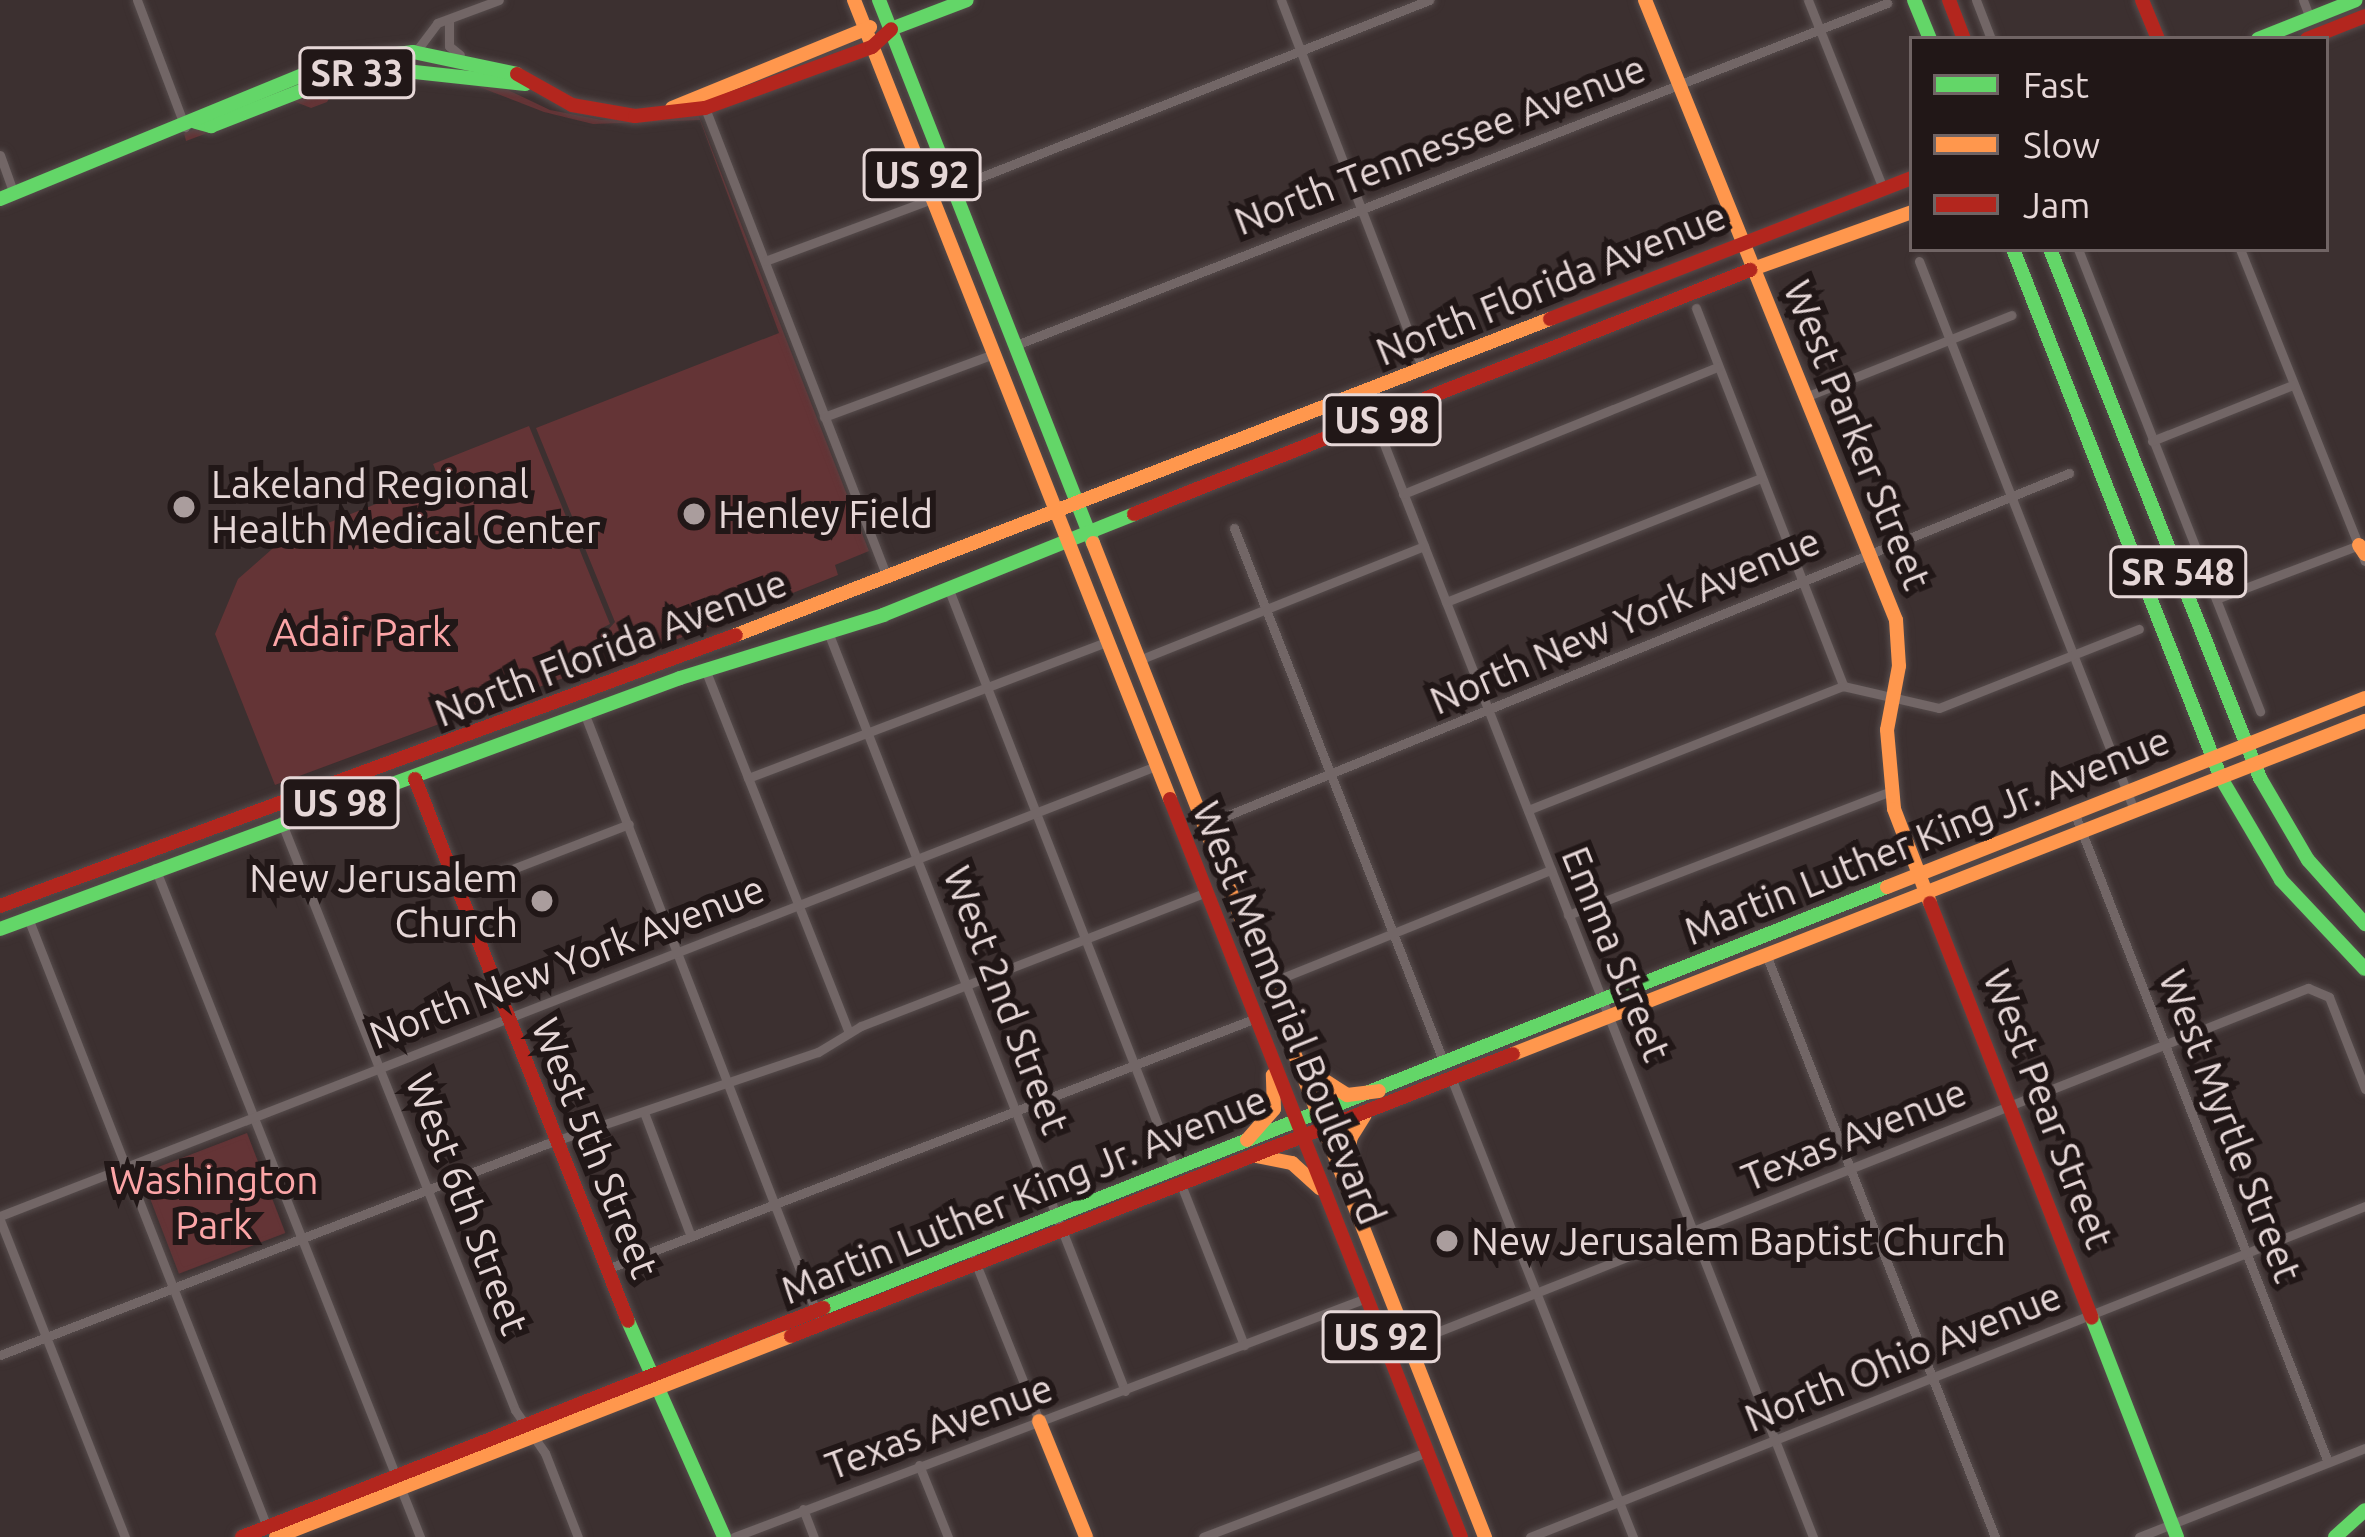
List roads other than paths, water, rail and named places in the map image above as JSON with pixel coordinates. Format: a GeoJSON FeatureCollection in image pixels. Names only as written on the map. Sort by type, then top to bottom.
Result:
{"type":"FeatureCollection","features":[{"type":"Feature","properties":{"kind":"main road","name":"US 92"},"geometry":{"type":"LineString","coordinates":[[854,0],[1057,512]]}},
{"type":"Feature","properties":{"kind":"main road","name":"US 92"},"geometry":{"type":"LineString","coordinates":[[879,0],[1090,534]]}},
{"type":"Feature","properties":{"kind":"main road"},"geometry":{"type":"LineString","coordinates":[[891,29],[967,0]]}},
{"type":"Feature","properties":{"kind":"main road","name":"West Parker Street"},"geometry":{"type":"LineString","coordinates":[[1645,0],[1870,550],[1898,635],[1894,700]]}},
{"type":"Feature","properties":{"kind":"main road"},"geometry":{"type":"LineString","coordinates":[[1914,0],[1929,36]]}},
{"type":"Feature","properties":{"kind":"main road"},"geometry":{"type":"LineString","coordinates":[[1949,0],[1963,36]]}},
{"type":"Feature","properties":{"kind":"main road"},"geometry":{"type":"LineString","coordinates":[[2142,0],[2157,36]]}},
{"type":"Feature","properties":{"kind":"main road"},"geometry":{"type":"LineString","coordinates":[[2265,36],[2356,0]]}},
{"type":"Feature","properties":{"kind":"main road"},"geometry":{"type":"LineString","coordinates":[[2315,36],[2365,16]]}},
{"type":"Feature","properties":{"kind":"main road"},"geometry":{"type":"LineString","coordinates":[[2283,36],[2310,18]]}},
{"type":"Feature","properties":{"kind":"main road","name":"SR 33"},"geometry":{"type":"LineString","coordinates":[[667,111],[864,26],[891,29]]}},
{"type":"Feature","properties":{"kind":"main road","name":"SR 33"},"geometry":{"type":"LineString","coordinates":[[190,124],[211,126],[342,75],[387,69],[525,84],[603,114],[705,108],[872,46],[891,29]]}},
{"type":"Feature","properties":{"kind":"main road","name":"SR 33"},"geometry":{"type":"LineString","coordinates":[[7,196],[190,124],[205,111],[337,61],[412,52],[467,58],[513,69],[525,84]]}},
{"type":"Feature","properties":{"kind":"main road","name":"North Florida Avenue"},"geometry":{"type":"LineString","coordinates":[[0,906],[446,748],[1909,179]]}},
{"type":"Feature","properties":{"kind":"main road","name":"North Florida Avenue"},"geometry":{"type":"LineString","coordinates":[[0,929],[281,821],[415,779],[705,669],[949,590],[1754,267],[1909,213]]}},
{"type":"Feature","properties":{"kind":"main road","name":"SR 548"},"geometry":{"type":"LineString","coordinates":[[2014,252],[2222,778],[2282,880],[2365,968]]}},
{"type":"Feature","properties":{"kind":"main road","name":"SR 548"},"geometry":{"type":"LineString","coordinates":[[2051,252],[2254,765],[2308,860],[2365,924]]}},
{"type":"Feature","properties":{"kind":"main road","name":"West Memorial Boulevard"},"geometry":{"type":"LineString","coordinates":[[1057,512],[1461,1537]]}},
{"type":"Feature","properties":{"kind":"main road","name":"West Memorial Boulevard"},"geometry":{"type":"LineString","coordinates":[[1090,534],[1485,1537]]}},
{"type":"Feature","properties":{"kind":"main road"},"geometry":{"type":"LineString","coordinates":[[705,669],[732,644],[898,581],[923,563]]}},
{"type":"Feature","properties":{"kind":"main road","name":"Martin Luther King Jr. Avenue"},"geometry":{"type":"LineString","coordinates":[[1321,1122],[1379,1090],[1444,1063],[2365,698]]}},
{"type":"Feature","properties":{"kind":"main road","name":"West Pear Street"},"geometry":{"type":"LineString","coordinates":[[1894,700],[1889,792],[2175,1530]]}},
{"type":"Feature","properties":{"kind":"main road","name":"Martin Luther King Jr. Avenue"},"geometry":{"type":"LineString","coordinates":[[242,1537],[272,1533],[975,1260],[1247,1140],[1365,1115],[2365,721]]}},
{"type":"Feature","properties":{"kind":"main road"},"geometry":{"type":"LineString","coordinates":[[415,779],[446,748]]}},
{"type":"Feature","properties":{"kind":"main road","name":"West 5th Street"},"geometry":{"type":"LineString","coordinates":[[415,779],[607,1269],[724,1537]]}},
{"type":"Feature","properties":{"kind":"main road"},"geometry":{"type":"LineString","coordinates":[[1247,1140],[1274,1109],[1272,1060]]}},
{"type":"Feature","properties":{"kind":"main road"},"geometry":{"type":"LineString","coordinates":[[1297,1062],[1330,1090],[1379,1090]]}},
{"type":"Feature","properties":{"kind":"main road"},"geometry":{"type":"LineString","coordinates":[[1343,1179],[1351,1137],[1365,1115]]}},
{"type":"Feature","properties":{"kind":"main road","name":"Martin Luther King Jr. Avenue"},"geometry":{"type":"LineString","coordinates":[[1059,1226],[1182,1187],[1256,1156],[1300,1129]]}},
{"type":"Feature","properties":{"kind":"main road"},"geometry":{"type":"LineString","coordinates":[[1256,1156],[1292,1163],[1326,1194]]}},
{"type":"Feature","properties":{"kind":"main road"},"geometry":{"type":"LineString","coordinates":[[1039,1421],[1086,1537]]}},
{"type":"Feature","properties":{"kind":"main road"},"geometry":{"type":"LineString","coordinates":[[1427,1452],[1463,1481]]}},
{"type":"Feature","properties":{"kind":"main road"},"geometry":{"type":"LineString","coordinates":[[2335,1537],[2365,1510]]}},
{"type":"Feature","properties":{"kind":"street"},"geometry":{"type":"LineString","coordinates":[[136,0],[190,124]]}},
{"type":"Feature","properties":{"kind":"street"},"geometry":{"type":"LineString","coordinates":[[1281,0],[1424,370]]}},
{"type":"Feature","properties":{"kind":"street"},"geometry":{"type":"LineString","coordinates":[[953,188],[1429,0]]}},
{"type":"Feature","properties":{"kind":"street"},"geometry":{"type":"LineString","coordinates":[[1808,0],[1883,188]]}},
{"type":"Feature","properties":{"kind":"street"},"geometry":{"type":"LineString","coordinates":[[1976,0],[1990,36]]}},
{"type":"Feature","properties":{"kind":"street"},"geometry":{"type":"LineString","coordinates":[[2303,0],[2310,18]]}},
{"type":"Feature","properties":{"kind":"street"},"geometry":{"type":"LineString","coordinates":[[412,52],[449,19],[495,1]]}},
{"type":"Feature","properties":{"kind":"street","name":"North Tennessee Avenue"},"geometry":{"type":"LineString","coordinates":[[1016,345],[1887,2]]}},
{"type":"Feature","properties":{"kind":"street"},"geometry":{"type":"LineString","coordinates":[[449,19],[449,46],[467,58]]}},
{"type":"Feature","properties":{"kind":"street"},"geometry":{"type":"LineString","coordinates":[[705,108],[887,577]]}},
{"type":"Feature","properties":{"kind":"street"},"geometry":{"type":"LineString","coordinates":[[0,155],[7,196]]}},
{"type":"Feature","properties":{"kind":"street"},"geometry":{"type":"LineString","coordinates":[[765,261],[932,199]]}},
{"type":"Feature","properties":{"kind":"street"},"geometry":{"type":"LineString","coordinates":[[2079,252],[2260,711]]}},
{"type":"Feature","properties":{"kind":"street"},"geometry":{"type":"LineString","coordinates":[[2216,599],[2363,553],[2241,252]]}},
{"type":"Feature","properties":{"kind":"street"},"geometry":{"type":"LineString","coordinates":[[1919,262],[2134,811]]}},
{"type":"Feature","properties":{"kind":"street"},"geometry":{"type":"LineString","coordinates":[[1696,308],[1843,686]]}},
{"type":"Feature","properties":{"kind":"street"},"geometry":{"type":"LineString","coordinates":[[1808,396],[2012,315]]}},
{"type":"Feature","properties":{"kind":"street"},"geometry":{"type":"LineString","coordinates":[[824,417],[994,353]]}},
{"type":"Feature","properties":{"kind":"street"},"geometry":{"type":"LineString","coordinates":[[1403,494],[1718,368]]}},
{"type":"Feature","properties":{"kind":"street"},"geometry":{"type":"LineString","coordinates":[[2152,441],[2293,385]]}},
{"type":"Feature","properties":{"kind":"street","name":"Emma Street"},"geometry":{"type":"LineString","coordinates":[[1364,393],[1813,1537]]}},
{"type":"Feature","properties":{"kind":"street","name":"North New York Avenue"},"geometry":{"type":"LineString","coordinates":[[1204,825],[2068,473]]}},
{"type":"Feature","properties":{"kind":"street"},"geometry":{"type":"LineString","coordinates":[[1446,602],[1761,478]]}},
{"type":"Feature","properties":{"kind":"street"},"geometry":{"type":"LineString","coordinates":[[1234,527],[1444,1063]]}},
{"type":"Feature","properties":{"kind":"street"},"geometry":{"type":"LineString","coordinates":[[1139,660],[1424,546]]}},
{"type":"Feature","properties":{"kind":"street"},"geometry":{"type":"LineString","coordinates":[[949,590],[1175,1169]]}},
{"type":"Feature","properties":{"kind":"street"},"geometry":{"type":"LineString","coordinates":[[1528,810],[1843,686],[1939,708],[2139,628]]}},
{"type":"Feature","properties":{"kind":"street","name":"West 2nd Street"},"geometry":{"type":"LineString","coordinates":[[828,632],[1125,1391]]}},
{"type":"Feature","properties":{"kind":"street"},"geometry":{"type":"LineString","coordinates":[[748,778],[1108,641]]}},
{"type":"Feature","properties":{"kind":"street"},"geometry":{"type":"LineString","coordinates":[[705,669],[848,1034]]}},
{"type":"Feature","properties":{"kind":"street"},"geometry":{"type":"LineString","coordinates":[[585,715],[820,1321]]}},
{"type":"Feature","properties":{"kind":"street","name":"North New York Avenue"},"geometry":{"type":"LineString","coordinates":[[0,1218],[1156,766]]}},
{"type":"Feature","properties":{"kind":"street"},"geometry":{"type":"LineString","coordinates":[[1568,915],[1889,792]]}},
{"type":"Feature","properties":{"kind":"street","name":"West Myrtle Street"},"geometry":{"type":"LineString","coordinates":[[2074,812],[2328,1462]]}},
{"type":"Feature","properties":{"kind":"street","name":"West 6th Street"},"geometry":{"type":"LineString","coordinates":[[281,821],[429,1189],[578,1537]]}},
{"type":"Feature","properties":{"kind":"street"},"geometry":{"type":"LineString","coordinates":[[458,890],[629,824]]}},
{"type":"Feature","properties":{"kind":"street"},"geometry":{"type":"LineString","coordinates":[[155,868],[420,1537]]}},
{"type":"Feature","properties":{"kind":"street"},"geometry":{"type":"LineString","coordinates":[[1267,984],[1551,871]]}},
{"type":"Feature","properties":{"kind":"street"},"geometry":{"type":"LineString","coordinates":[[0,1355],[429,1189],[729,1084],[1206,892]]}},
{"type":"Feature","properties":{"kind":"street"},"geometry":{"type":"LineString","coordinates":[[28,918],[272,1533]]}},
{"type":"Feature","properties":{"kind":"street"},"geometry":{"type":"LineString","coordinates":[[1767,957],[1995,1537]]}},
{"type":"Feature","properties":{"kind":"street","name":"Texas Avenue"},"geometry":{"type":"LineString","coordinates":[[1409,1343],[2165,1043],[2321,989],[2365,1089]]}},
{"type":"Feature","properties":{"kind":"street"},"geometry":{"type":"LineString","coordinates":[[607,1269],[1256,1018]]}},
{"type":"Feature","properties":{"kind":"street"},"geometry":{"type":"LineString","coordinates":[[1452,1080],[1633,1537]]}},
{"type":"Feature","properties":{"kind":"street"},"geometry":{"type":"LineString","coordinates":[[645,1115],[691,1237]]}},
{"type":"Feature","properties":{"kind":"street"},"geometry":{"type":"LineString","coordinates":[[1182,1187],[1244,1345]]}},
{"type":"Feature","properties":{"kind":"street","name":"North Ohio Avenue"},"geometry":{"type":"LineString","coordinates":[[1530,1537],[2365,1206]]}},
{"type":"Feature","properties":{"kind":"street"},"geometry":{"type":"LineString","coordinates":[[0,1218],[125,1537]]}},
{"type":"Feature","properties":{"kind":"street"},"geometry":{"type":"LineString","coordinates":[[975,1260],[1039,1421]]}},
{"type":"Feature","properties":{"kind":"street","name":"Texas Avenue"},"geometry":{"type":"LineString","coordinates":[[734,1537],[1366,1298]]}},
{"type":"Feature","properties":{"kind":"street"},"geometry":{"type":"LineString","coordinates":[[2139,1537],[2175,1530],[2365,1448]]}},
{"type":"Feature","properties":{"kind":"street"},"geometry":{"type":"LineString","coordinates":[[1203,1537],[1427,1452]]}},
{"type":"Feature","properties":{"kind":"street"},"geometry":{"type":"LineString","coordinates":[[919,1465],[949,1537]]}},
{"type":"Feature","properties":{"kind":"street"},"geometry":{"type":"LineString","coordinates":[[803,1509],[814,1537]]}},
{"type":"Feature","properties":{"kind":"place","name":"Lakeland Regional Health Medical Center"},"geometry":{"type":"Point","coordinates":[184,507]}},
{"type":"Feature","properties":{"kind":"place","name":"Henley Field"},"geometry":{"type":"Point","coordinates":[694,514]}},
{"type":"Feature","properties":{"kind":"place","name":"New Jerusalem Church"},"geometry":{"type":"Point","coordinates":[542,901]}},
{"type":"Feature","properties":{"kind":"place","name":"New Jerusalem Baptist Church"},"geometry":{"type":"Point","coordinates":[1447,1241]}},
{"type":"Feature","properties":{"kind":"park label","name":"Adair Park"},"geometry":{"type":"Point","coordinates":[362,632]}},
{"type":"Feature","properties":{"kind":"park label","name":"Washington Park"},"geometry":{"type":"Point","coordinates":[214,1204]}}]}
